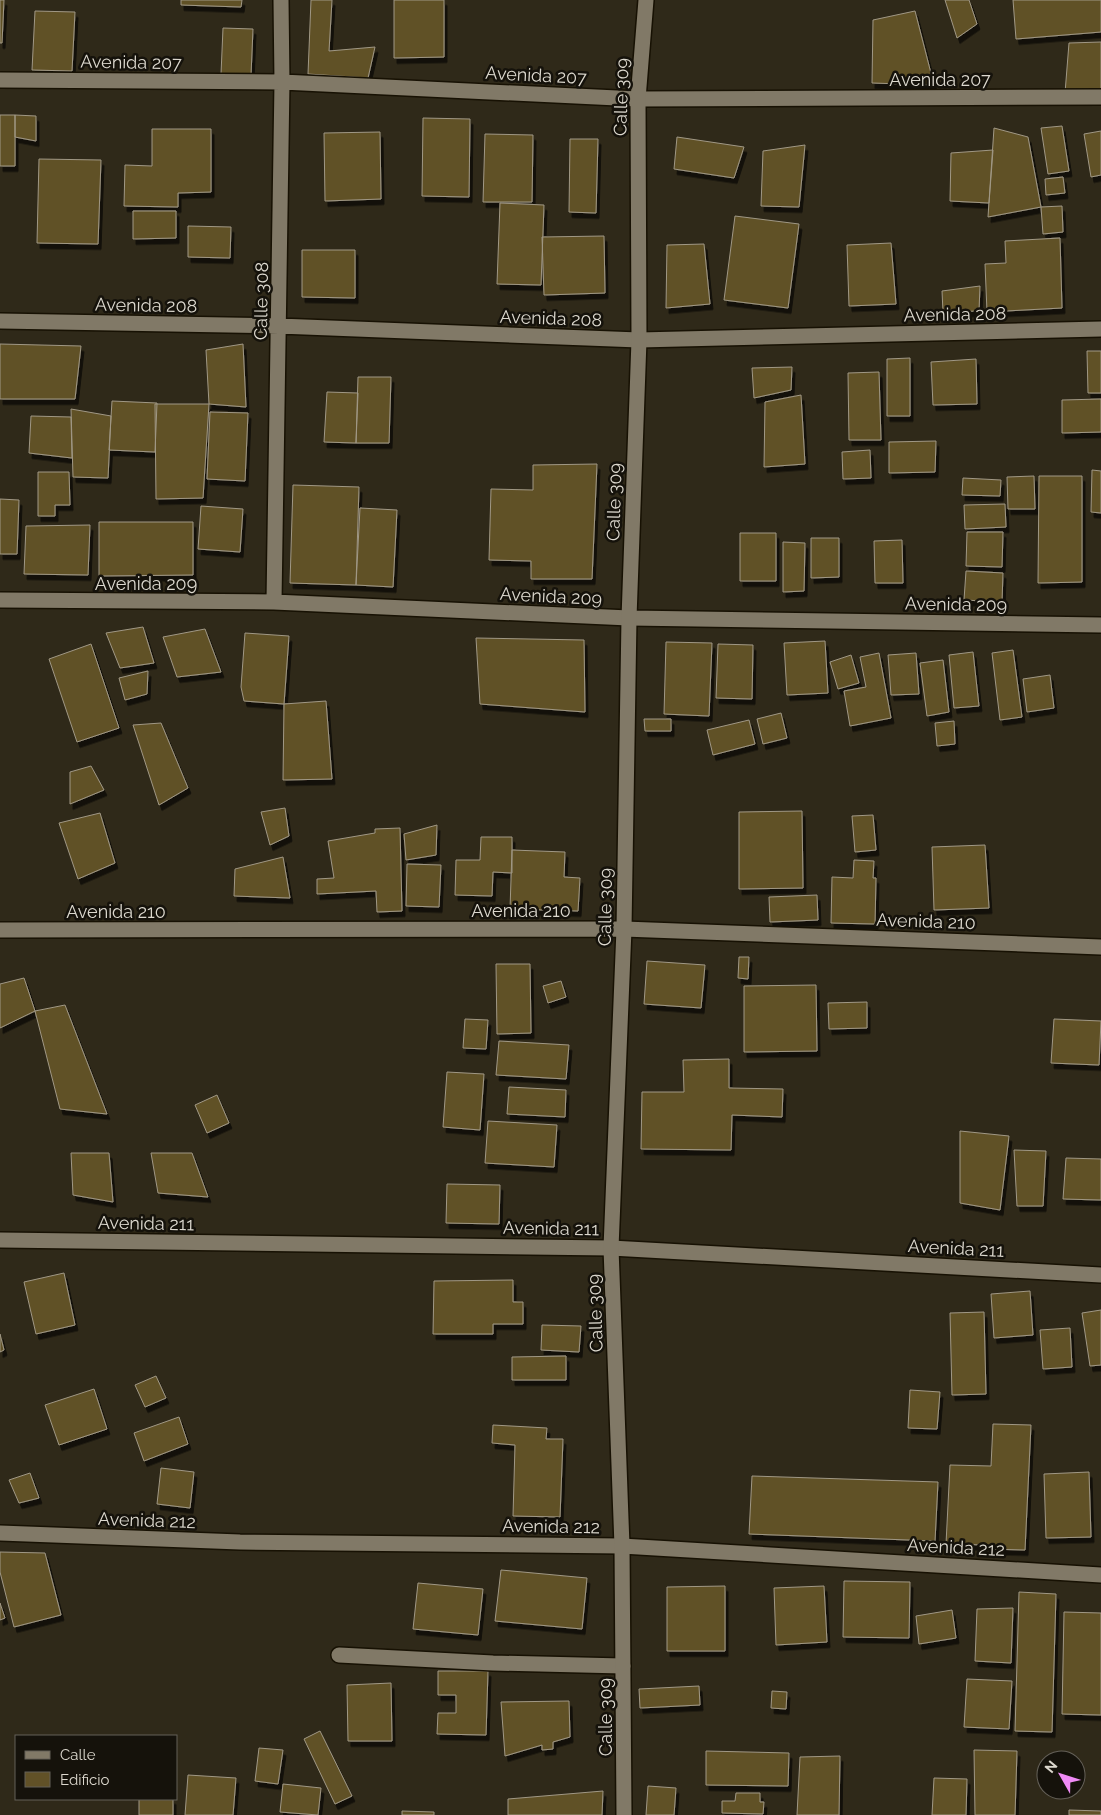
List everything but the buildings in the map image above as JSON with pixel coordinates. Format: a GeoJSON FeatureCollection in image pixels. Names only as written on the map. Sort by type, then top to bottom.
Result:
{"type":"FeatureCollection","features":[{"type":"Feature","properties":{"kind":"street","name":"Calle 308"},"geometry":{"type":"LineString","coordinates":[[274,602],[282,82],[281,0]]}},
{"type":"Feature","properties":{"kind":"street","name":"Calle 309"},"geometry":{"type":"LineString","coordinates":[[624,1815],[622,1546],[611,1248],[624,929],[629,618],[639,340],[638,99],[646,0]]}},
{"type":"Feature","properties":{"kind":"street","name":"Avenida 207"},"geometry":{"type":"LineString","coordinates":[[0,80],[282,82],[638,99],[1101,97]]}},
{"type":"Feature","properties":{"kind":"street","name":"Avenida 208"},"geometry":{"type":"LineString","coordinates":[[0,320],[279,326],[639,340],[1101,329]]}},
{"type":"Feature","properties":{"kind":"street","name":"Avenida 209"},"geometry":{"type":"LineString","coordinates":[[0,600],[274,602],[629,618],[1101,625]]}},
{"type":"Feature","properties":{"kind":"street","name":"Avenida 210"},"geometry":{"type":"LineString","coordinates":[[0,930],[624,929],[1101,946]]}},
{"type":"Feature","properties":{"kind":"street","name":"Avenida 211"},"geometry":{"type":"LineString","coordinates":[[0,1240],[611,1248],[1101,1275]]}},
{"type":"Feature","properties":{"kind":"street","name":"Avenida 212"},"geometry":{"type":"LineString","coordinates":[[0,1533],[240,1542],[622,1546],[1101,1574]]}},
{"type":"Feature","properties":{"kind":"street"},"geometry":{"type":"LineString","coordinates":[[339,1655],[493,1663],[624,1666]]}}]}
